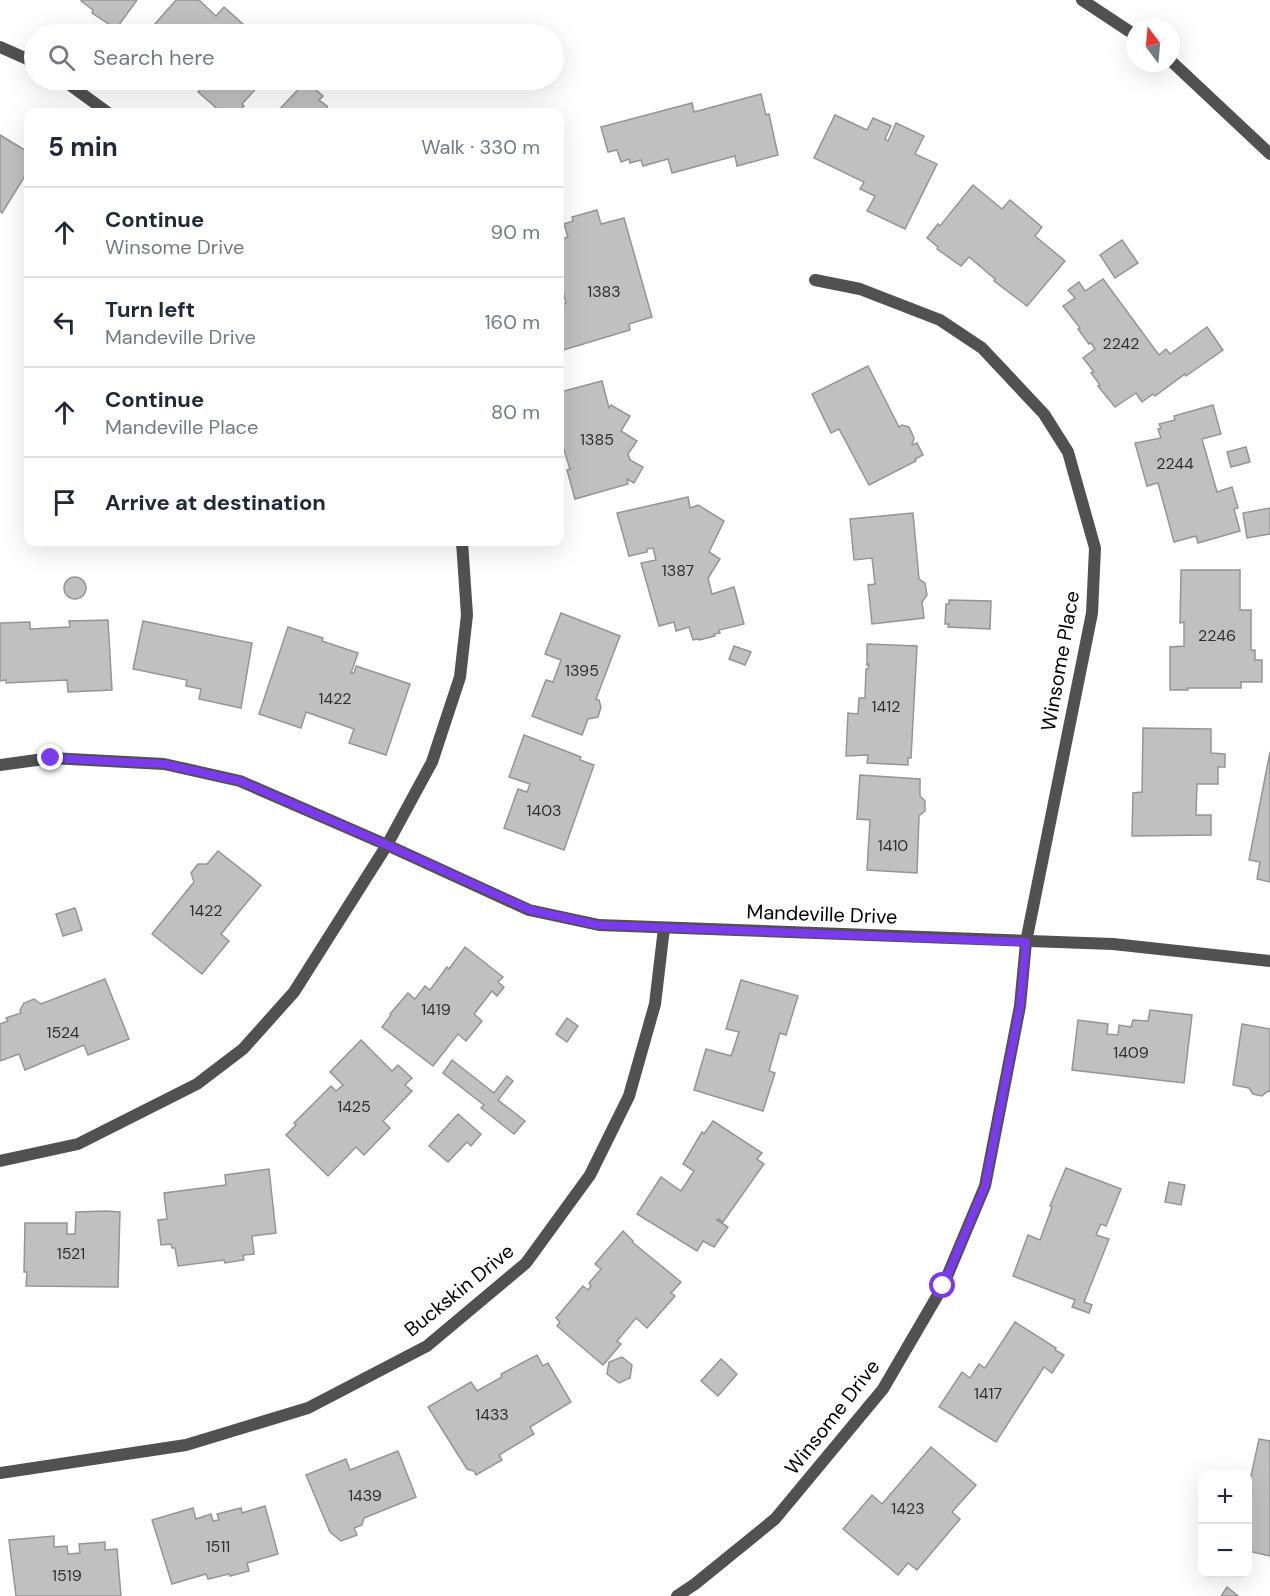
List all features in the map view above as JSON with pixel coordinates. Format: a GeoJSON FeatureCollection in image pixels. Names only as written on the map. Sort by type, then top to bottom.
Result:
{"type":"FeatureCollection","features":[{"type":"Feature","properties":{"kind":"street"},"geometry":{"type":"LineString","coordinates":[[1082,0],[1126,29]]}},
{"type":"Feature","properties":{"kind":"street"},"geometry":{"type":"LineString","coordinates":[[0,47],[24,58]]}},
{"type":"Feature","properties":{"kind":"street"},"geometry":{"type":"LineString","coordinates":[[1180,69],[1270,154]]}},
{"type":"Feature","properties":{"kind":"street"},"geometry":{"type":"LineString","coordinates":[[77,90],[102,108]]}},
{"type":"Feature","properties":{"kind":"street","name":"Winsome Place"},"geometry":{"type":"LineString","coordinates":[[815,280],[860,289],[940,320],[982,348],[1044,414],[1068,452],[1095,548],[1092,613],[1026,942]]}},
{"type":"Feature","properties":{"kind":"street"},"geometry":{"type":"LineString","coordinates":[[0,1161],[78,1144],[197,1084],[243,1049],[294,993],[387,845],[432,762],[460,677],[467,615],[462,546]]}},
{"type":"Feature","properties":{"kind":"street","name":"Mandeville Drive"},"geometry":{"type":"LineString","coordinates":[[0,765],[51,758],[164,764],[240,781],[530,910],[598,925],[1113,944],[1270,961]]}},
{"type":"Feature","properties":{"kind":"street","name":"Buckskin Drive"},"geometry":{"type":"LineString","coordinates":[[0,1473],[186,1444],[308,1408],[427,1346],[526,1263],[590,1175],[629,1096],[655,1004],[664,928]]}},
{"type":"Feature","properties":{"kind":"street","name":"Winsome Drive"},"geometry":{"type":"LineString","coordinates":[[677,1596],[775,1519],[883,1389],[943,1286],[985,1186],[1020,1006],[1026,942]]}},
{"type":"Feature","properties":{"kind":"building"},"geometry":{"type":"Polygon","coordinates":[[[137,0],[120,24],[108,24],[92,13],[93,10],[81,1],[137,0]]]}},
{"type":"Feature","properties":{"kind":"building"},"geometry":{"type":"Polygon","coordinates":[[[176,0],[199,0],[216,16],[224,7],[243,24],[155,24],[176,0]]]}},
{"type":"Feature","properties":{"kind":"building"},"geometry":{"type":"Polygon","coordinates":[[[200,90],[255,90],[242,104],[244,106],[242,108],[216,108],[198,92],[200,90]]]}},
{"type":"Feature","properties":{"kind":"building"},"geometry":{"type":"Polygon","coordinates":[[[298,90],[316,90],[323,96],[319,100],[327,108],[281,108],[298,90]]]}},
{"type":"Feature","properties":{"kind":"building"},"geometry":{"type":"Polygon","coordinates":[[[761,94],[766,115],[769,114],[778,155],[737,166],[735,156],[672,173],[668,159],[643,166],[641,160],[630,163],[629,159],[621,162],[617,150],[608,152],[601,127],[692,103],[694,112],[761,94]]]}},
{"type":"Feature","properties":{"kind":"building"},"geometry":{"type":"Polygon","coordinates":[[[835,115],[867,130],[873,118],[891,126],[885,139],[888,141],[896,123],[924,136],[915,154],[937,164],[905,229],[867,211],[875,196],[860,189],[864,182],[814,158],[835,115]]]}},
{"type":"Feature","properties":{"kind":"building"},"geometry":{"type":"Polygon","coordinates":[[[0,135],[24,150],[24,177],[2,213],[0,211],[0,135]]]}},
{"type":"Feature","properties":{"kind":"building"},"geometry":{"type":"Polygon","coordinates":[[[973,185],[1002,209],[1010,200],[1042,227],[1035,236],[1065,261],[1027,306],[994,281],[995,279],[969,257],[961,266],[937,249],[938,247],[927,238],[938,224],[940,226],[973,185]]]}},
{"type":"Feature","properties":{"kind":"building"},"geometry":{"type":"Polygon","coordinates":[[[597,210],[601,224],[624,218],[652,317],[629,324],[630,330],[564,350],[564,304],[566,303],[564,238],[568,237],[564,224],[573,221],[572,217],[597,210]]]}},
{"type":"Feature","properties":{"kind":"building"},"geometry":{"type":"Polygon","coordinates":[[[1122,240],[1138,263],[1115,278],[1100,255],[1122,240]]]}},
{"type":"Feature","properties":{"kind":"building"},"geometry":{"type":"Polygon","coordinates":[[[1103,279],[1159,355],[1166,349],[1170,354],[1207,327],[1223,350],[1155,396],[1153,394],[1142,402],[1136,393],[1115,407],[1098,386],[1100,385],[1091,373],[1094,372],[1083,358],[1095,349],[1091,343],[1089,344],[1063,306],[1075,298],[1068,290],[1079,282],[1085,291],[1103,279]]]}},
{"type":"Feature","properties":{"kind":"building"},"geometry":{"type":"Polygon","coordinates":[[[868,366],[899,427],[902,425],[909,427],[914,438],[912,445],[917,443],[923,455],[915,459],[916,461],[869,485],[839,429],[831,433],[812,394],[868,366]]]}},
{"type":"Feature","properties":{"kind":"building"},"geometry":{"type":"Polygon","coordinates":[[[602,381],[609,408],[611,405],[630,416],[621,431],[637,441],[628,454],[630,460],[643,467],[634,483],[627,479],[628,484],[575,499],[564,450],[564,391],[602,381]]]}},
{"type":"Feature","properties":{"kind":"building"},"geometry":{"type":"Polygon","coordinates":[[[1213,405],[1221,434],[1202,439],[1217,492],[1232,487],[1238,508],[1234,509],[1240,531],[1198,543],[1196,536],[1174,542],[1158,483],[1147,486],[1135,443],[1161,438],[1159,424],[1175,420],[1174,416],[1213,405]]]}},
{"type":"Feature","properties":{"kind":"building"},"geometry":{"type":"Polygon","coordinates":[[[1246,447],[1250,462],[1231,467],[1227,452],[1246,447]]]}},
{"type":"Feature","properties":{"kind":"building"},"geometry":{"type":"Polygon","coordinates":[[[688,497],[690,508],[698,505],[724,521],[709,552],[720,559],[708,578],[712,594],[734,587],[744,624],[719,630],[720,633],[714,634],[715,636],[699,640],[693,640],[689,627],[676,631],[674,622],[659,626],[641,563],[656,560],[653,548],[647,549],[647,552],[629,556],[617,513],[688,497]]]}},
{"type":"Feature","properties":{"kind":"building"},"geometry":{"type":"Polygon","coordinates":[[[1270,508],[1270,534],[1247,538],[1243,513],[1270,508]]]}},
{"type":"Feature","properties":{"kind":"building"},"geometry":{"type":"Polygon","coordinates":[[[913,513],[919,579],[925,583],[927,595],[922,602],[924,618],[872,624],[868,585],[875,584],[872,558],[854,560],[850,519],[913,513]]]}},
{"type":"Feature","properties":{"kind":"building"},"geometry":{"type":"Polygon","coordinates":[[[1181,570],[1240,570],[1240,610],[1251,610],[1251,650],[1255,650],[1255,660],[1262,660],[1262,682],[1241,682],[1241,688],[1170,690],[1170,647],[1184,646],[1184,622],[1180,623],[1181,570]]]}},
{"type":"Feature","properties":{"kind":"building"},"geometry":{"type":"Polygon","coordinates":[[[75,577],[83,580],[86,588],[83,596],[75,599],[67,596],[64,588],[67,580],[75,577]]]}},
{"type":"Feature","properties":{"kind":"building"},"geometry":{"type":"Polygon","coordinates":[[[949,600],[991,601],[990,629],[948,627],[949,624],[945,624],[946,604],[949,604],[949,600]]]}},
{"type":"Feature","properties":{"kind":"building"},"geometry":{"type":"Polygon","coordinates":[[[561,613],[620,636],[596,699],[599,700],[601,707],[598,717],[588,719],[582,735],[532,716],[546,680],[553,682],[561,660],[545,654],[561,613]]]}},
{"type":"Feature","properties":{"kind":"building"},"geometry":{"type":"Polygon","coordinates":[[[108,620],[112,690],[68,692],[67,680],[6,683],[6,680],[0,681],[0,623],[30,622],[30,629],[70,627],[69,621],[108,620]]]}},
{"type":"Feature","properties":{"kind":"building"},"geometry":{"type":"Polygon","coordinates":[[[143,621],[252,643],[241,708],[199,699],[201,689],[186,686],[187,680],[133,669],[143,621]]]}},
{"type":"Feature","properties":{"kind":"building"},"geometry":{"type":"Polygon","coordinates":[[[288,627],[323,638],[322,641],[358,653],[351,673],[354,673],[356,666],[410,684],[386,755],[349,743],[354,729],[306,712],[301,728],[259,714],[288,627]]]}},
{"type":"Feature","properties":{"kind":"building"},"geometry":{"type":"Polygon","coordinates":[[[867,644],[917,646],[911,758],[908,758],[908,765],[867,763],[868,755],[846,756],[848,713],[858,714],[859,698],[865,698],[866,669],[869,664],[867,665],[867,644]]]}},
{"type":"Feature","properties":{"kind":"building"},"geometry":{"type":"Polygon","coordinates":[[[734,646],[751,652],[745,665],[729,659],[734,646]]]}},
{"type":"Feature","properties":{"kind":"building"},"geometry":{"type":"Polygon","coordinates":[[[1143,728],[1211,729],[1211,753],[1225,754],[1225,767],[1218,767],[1218,784],[1197,784],[1196,815],[1211,815],[1211,835],[1132,836],[1133,793],[1142,792],[1143,728]]]}},
{"type":"Feature","properties":{"kind":"building"},"geometry":{"type":"Polygon","coordinates":[[[524,735],[581,757],[580,760],[594,765],[564,850],[504,828],[518,789],[527,792],[530,784],[509,777],[524,735]]]}},
{"type":"Feature","properties":{"kind":"building"},"geometry":{"type":"Polygon","coordinates":[[[1270,752],[1270,882],[1257,879],[1260,862],[1249,860],[1270,752]]]}},
{"type":"Feature","properties":{"kind":"building"},"geometry":{"type":"Polygon","coordinates":[[[860,775],[920,779],[920,796],[925,801],[925,811],[919,816],[917,873],[867,870],[870,820],[857,819],[860,775]]]}},
{"type":"Feature","properties":{"kind":"building"},"geometry":{"type":"Polygon","coordinates":[[[218,851],[261,885],[221,934],[229,941],[202,974],[152,934],[194,882],[191,873],[198,864],[207,864],[218,851]]]}},
{"type":"Feature","properties":{"kind":"building"},"geometry":{"type":"Polygon","coordinates":[[[75,908],[82,930],[63,936],[56,914],[75,908]]]}},
{"type":"Feature","properties":{"kind":"building"},"geometry":{"type":"Polygon","coordinates":[[[465,947],[503,977],[498,982],[504,987],[497,996],[492,991],[474,1014],[482,1021],[466,1041],[458,1034],[433,1066],[382,1027],[408,993],[415,999],[425,986],[430,990],[465,947]]]}},
{"type":"Feature","properties":{"kind":"building"},"geometry":{"type":"Polygon","coordinates":[[[105,979],[129,1039],[88,1055],[84,1045],[25,1070],[19,1054],[0,1061],[0,1024],[8,1021],[6,1018],[21,1013],[20,1010],[24,1003],[34,999],[41,1004],[105,979]]]}},
{"type":"Feature","properties":{"kind":"building"},"geometry":{"type":"Polygon","coordinates":[[[741,980],[798,996],[786,1035],[780,1033],[769,1071],[775,1073],[763,1111],[694,1090],[706,1049],[731,1056],[739,1032],[726,1029],[741,980]]]}},
{"type":"Feature","properties":{"kind":"building"},"geometry":{"type":"Polygon","coordinates":[[[1150,1010],[1192,1015],[1184,1083],[1072,1070],[1078,1020],[1108,1024],[1107,1034],[1118,1035],[1119,1025],[1131,1027],[1133,1020],[1148,1021],[1150,1010]]]}},
{"type":"Feature","properties":{"kind":"building"},"geometry":{"type":"Polygon","coordinates":[[[567,1018],[578,1026],[567,1042],[556,1034],[567,1018]]]}},
{"type":"Feature","properties":{"kind":"building"},"geometry":{"type":"Polygon","coordinates":[[[1242,1024],[1270,1029],[1270,1092],[1262,1096],[1253,1094],[1249,1088],[1233,1085],[1242,1024]]]}},
{"type":"Feature","properties":{"kind":"building"},"geometry":{"type":"Polygon","coordinates":[[[361,1040],[392,1071],[398,1065],[412,1078],[405,1085],[412,1091],[383,1121],[390,1128],[364,1155],[356,1147],[328,1176],[286,1135],[296,1125],[294,1123],[331,1086],[336,1091],[343,1085],[330,1072],[361,1040]]]}},
{"type":"Feature","properties":{"kind":"building"},"geometry":{"type":"Polygon","coordinates":[[[452,1060],[494,1093],[507,1076],[513,1081],[498,1100],[525,1121],[514,1134],[481,1108],[484,1105],[443,1073],[452,1060]]]}},
{"type":"Feature","properties":{"kind":"building"},"geometry":{"type":"Polygon","coordinates":[[[458,1114],[481,1134],[471,1146],[467,1142],[448,1162],[429,1146],[458,1114]]]}},
{"type":"Feature","properties":{"kind":"building"},"geometry":{"type":"Polygon","coordinates":[[[713,1121],[762,1153],[757,1159],[764,1164],[723,1222],[717,1220],[728,1227],[714,1247],[703,1241],[697,1251],[637,1214],[661,1177],[681,1191],[694,1171],[683,1164],[702,1132],[704,1134],[713,1121]]]}},
{"type":"Feature","properties":{"kind":"building"},"geometry":{"type":"Polygon","coordinates":[[[1066,1168],[1121,1189],[1106,1226],[1101,1224],[1096,1235],[1109,1239],[1084,1302],[1092,1305],[1089,1313],[1072,1307],[1075,1300],[1013,1276],[1028,1235],[1040,1240],[1052,1207],[1050,1206],[1066,1168]]]}},
{"type":"Feature","properties":{"kind":"building"},"geometry":{"type":"Polygon","coordinates":[[[269,1169],[276,1233],[252,1236],[254,1254],[243,1255],[244,1260],[225,1263],[224,1260],[178,1266],[175,1248],[172,1248],[171,1244],[161,1245],[158,1220],[167,1219],[164,1193],[226,1185],[225,1175],[269,1169]]]}},
{"type":"Feature","properties":{"kind":"building"},"geometry":{"type":"Polygon","coordinates":[[[1169,1182],[1185,1185],[1181,1205],[1165,1202],[1169,1182]]]}},
{"type":"Feature","properties":{"kind":"building"},"geometry":{"type":"Polygon","coordinates":[[[76,1212],[120,1212],[118,1287],[26,1286],[25,1223],[67,1223],[67,1234],[75,1234],[76,1212]]]}},
{"type":"Feature","properties":{"kind":"building"},"geometry":{"type":"Polygon","coordinates":[[[623,1231],[632,1242],[681,1282],[671,1293],[675,1296],[647,1328],[636,1318],[617,1341],[621,1344],[603,1365],[557,1326],[560,1322],[556,1318],[583,1286],[588,1290],[591,1286],[589,1283],[601,1269],[595,1264],[623,1231]]]}},
{"type":"Feature","properties":{"kind":"building"},"geometry":{"type":"Polygon","coordinates":[[[1015,1322],[1064,1355],[1052,1373],[1044,1367],[996,1442],[939,1407],[962,1372],[970,1378],[979,1364],[985,1368],[1015,1322]]]}},
{"type":"Feature","properties":{"kind":"building"},"geometry":{"type":"Polygon","coordinates":[[[537,1355],[543,1366],[548,1363],[571,1402],[530,1427],[534,1434],[499,1455],[502,1460],[476,1475],[474,1471],[467,1469],[428,1407],[471,1382],[477,1391],[502,1377],[501,1374],[537,1355]]]}},
{"type":"Feature","properties":{"kind":"building"},"geometry":{"type":"Polygon","coordinates":[[[622,1357],[632,1365],[630,1378],[619,1383],[607,1374],[609,1362],[622,1357]]]}},
{"type":"Feature","properties":{"kind":"building"},"geometry":{"type":"Polygon","coordinates":[[[721,1359],[737,1374],[718,1396],[701,1381],[721,1359]]]}},
{"type":"Feature","properties":{"kind":"building"},"geometry":{"type":"Polygon","coordinates":[[[1259,1439],[1270,1441],[1270,1556],[1252,1552],[1252,1471],[1259,1439]]]}},
{"type":"Feature","properties":{"kind":"building"},"geometry":{"type":"Polygon","coordinates":[[[931,1447],[976,1485],[952,1512],[960,1519],[917,1570],[908,1563],[898,1575],[843,1529],[872,1495],[882,1504],[931,1447]]]}},
{"type":"Feature","properties":{"kind":"building"},"geometry":{"type":"Polygon","coordinates":[[[398,1451],[416,1497],[364,1518],[362,1525],[354,1528],[357,1535],[341,1541],[330,1532],[306,1475],[346,1459],[350,1470],[398,1451]]]}},
{"type":"Feature","properties":{"kind":"building"},"geometry":{"type":"Polygon","coordinates":[[[265,1506],[278,1554],[247,1563],[249,1571],[208,1579],[206,1574],[172,1584],[152,1520],[193,1508],[196,1519],[211,1514],[213,1521],[219,1520],[217,1514],[241,1508],[242,1513],[265,1506]]]}},
{"type":"Feature","properties":{"kind":"building"},"geometry":{"type":"Polygon","coordinates":[[[54,1536],[54,1547],[67,1546],[68,1554],[80,1553],[79,1544],[105,1542],[105,1550],[117,1549],[121,1596],[16,1596],[9,1540],[54,1536]]]}},
{"type":"Feature","properties":{"kind":"building"},"geometry":{"type":"Polygon","coordinates":[[[1227,1587],[1238,1596],[1221,1596],[1227,1587]]]}},
{"type":"Feature","properties":{"kind":"route"},"geometry":{"type":"LineString","coordinates":[[51,758],[164,764],[240,781],[530,910],[598,925],[1026,942],[1020,1006],[985,1186],[943,1286]]}}]}
